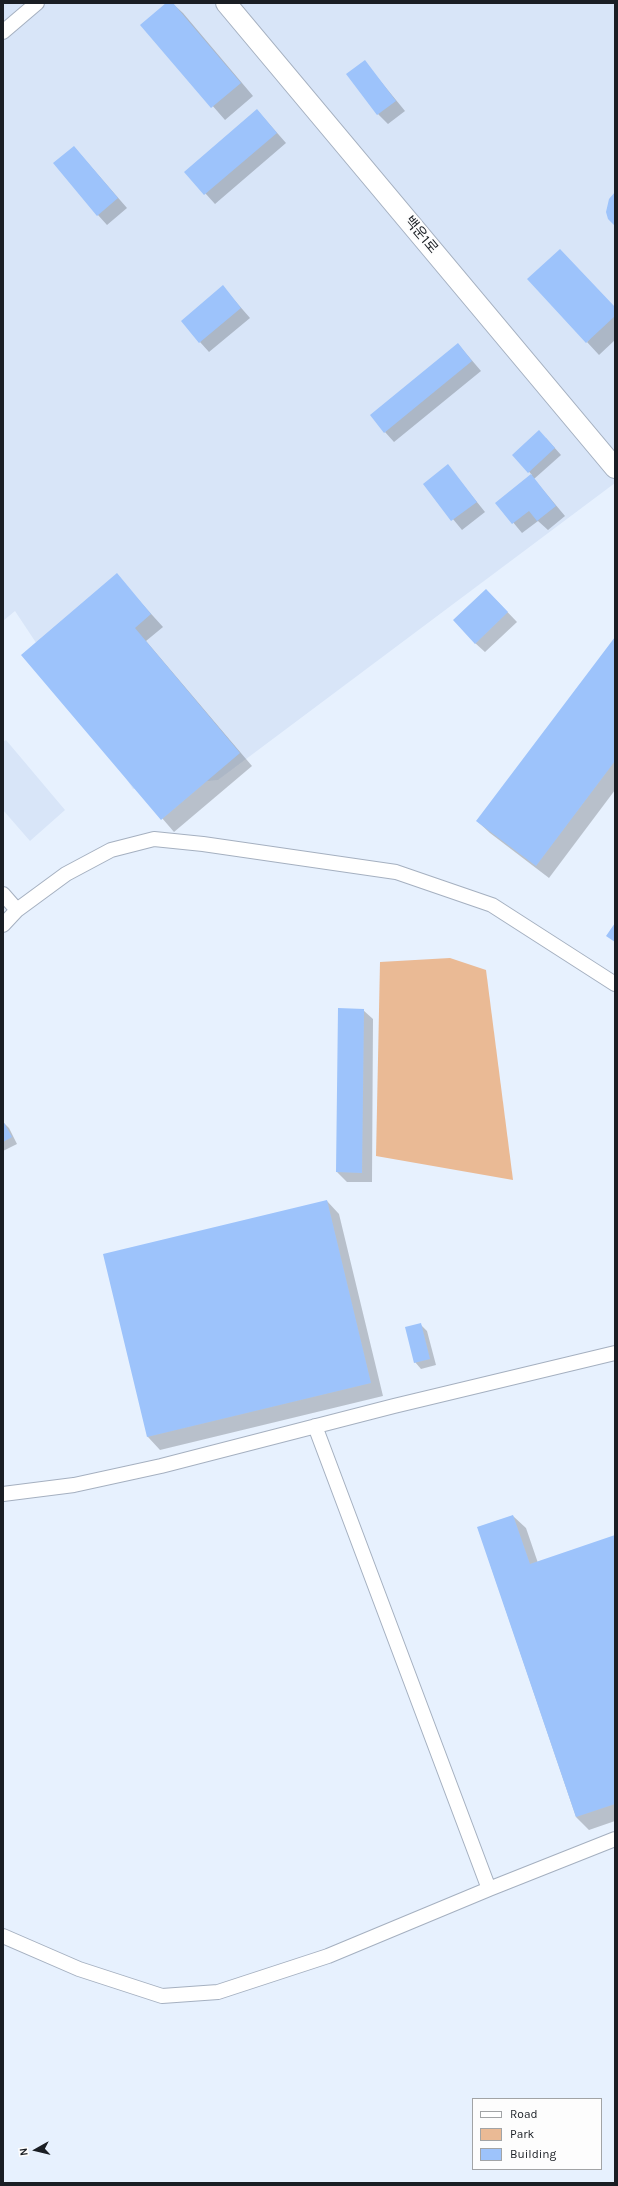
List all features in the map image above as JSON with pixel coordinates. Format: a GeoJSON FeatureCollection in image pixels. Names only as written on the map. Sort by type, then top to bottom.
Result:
{"type":"FeatureCollection","features":[{"type":"Feature","properties":{"kind":"main road","name":"백운1로"},"geometry":{"type":"LineString","coordinates":[[226,3],[615,468]]}},
{"type":"Feature","properties":{"kind":"street"},"geometry":{"type":"LineString","coordinates":[[3,32],[37,3]]}},
{"type":"Feature","properties":{"kind":"street"},"geometry":{"type":"LineString","coordinates":[[3,925],[17,910],[66,874],[111,850],[154,839],[203,844],[396,872],[492,905],[615,984]]}},
{"type":"Feature","properties":{"kind":"street"},"geometry":{"type":"LineString","coordinates":[[3,894],[17,910]]}},
{"type":"Feature","properties":{"kind":"street"},"geometry":{"type":"LineString","coordinates":[[3,1494],[74,1485],[161,1466],[315,1426],[615,1353]]}},
{"type":"Feature","properties":{"kind":"street"},"geometry":{"type":"LineString","coordinates":[[315,1426],[489,1889]]}},
{"type":"Feature","properties":{"kind":"street"},"geometry":{"type":"LineString","coordinates":[[3,1936],[79,1969],[162,1996],[218,1992],[328,1956],[489,1889],[615,1839]]}},
{"type":"Feature","properties":{"kind":"shaded area"},"geometry":{"type":"Polygon","coordinates":[[[3,3],[615,3],[615,483],[218,780],[133,789],[15,611],[3,621],[3,3]]]}},
{"type":"Feature","properties":{"kind":"shaded area"},"geometry":{"type":"Polygon","coordinates":[[[6,740],[65,810],[30,841],[3,810],[3,742],[6,740]]]}},
{"type":"Feature","properties":{"kind":"green space"},"geometry":{"type":"Polygon","coordinates":[[[450,958],[486,970],[513,1180],[376,1156],[380,962],[450,958]]]}},
{"type":"Feature","properties":{"kind":"building"},"geometry":{"type":"Polygon","coordinates":[[[166,3],[173,3],[241,83],[211,108],[140,25],[166,3]]]}},
{"type":"Feature","properties":{"kind":"building"},"geometry":{"type":"Polygon","coordinates":[[[365,60],[396,101],[377,115],[346,74],[365,60]]]}},
{"type":"Feature","properties":{"kind":"building"},"geometry":{"type":"Polygon","coordinates":[[[257,109],[277,133],[204,195],[184,172],[257,109]]]}},
{"type":"Feature","properties":{"kind":"building"},"geometry":{"type":"Polygon","coordinates":[[[74,146],[118,198],[97,216],[53,163],[74,146]]]}},
{"type":"Feature","properties":{"kind":"building"},"geometry":{"type":"Polygon","coordinates":[[[615,192],[615,226],[608,219],[606,212],[609,199],[615,192]]]}},
{"type":"Feature","properties":{"kind":"building"},"geometry":{"type":"Polygon","coordinates":[[[560,249],[615,307],[615,316],[586,343],[527,279],[560,249]]]}},
{"type":"Feature","properties":{"kind":"building"},"geometry":{"type":"Polygon","coordinates":[[[223,285],[241,308],[199,343],[181,321],[223,285]]]}},
{"type":"Feature","properties":{"kind":"building"},"geometry":{"type":"Polygon","coordinates":[[[458,343],[472,361],[384,433],[370,415],[458,343]]]}},
{"type":"Feature","properties":{"kind":"building"},"geometry":{"type":"Polygon","coordinates":[[[539,430],[555,448],[528,473],[512,455],[539,430]]]}},
{"type":"Feature","properties":{"kind":"building"},"geometry":{"type":"Polygon","coordinates":[[[448,464],[477,502],[451,521],[423,484],[448,464]]]}},
{"type":"Feature","properties":{"kind":"building"},"geometry":{"type":"Polygon","coordinates":[[[531,474],[556,506],[537,521],[529,511],[512,524],[495,503],[531,474]]]}},
{"type":"Feature","properties":{"kind":"building"},"geometry":{"type":"Polygon","coordinates":[[[117,573],[151,614],[135,628],[240,753],[161,820],[21,655],[117,573]]]}},
{"type":"Feature","properties":{"kind":"building"},"geometry":{"type":"Polygon","coordinates":[[[486,589],[508,612],[475,644],[453,620],[486,589]]]}},
{"type":"Feature","properties":{"kind":"building"},"geometry":{"type":"Polygon","coordinates":[[[615,637],[615,761],[536,866],[476,821],[615,637]]]}},
{"type":"Feature","properties":{"kind":"building"},"geometry":{"type":"Polygon","coordinates":[[[615,923],[615,942],[606,936],[615,923]]]}},
{"type":"Feature","properties":{"kind":"building"},"geometry":{"type":"Polygon","coordinates":[[[338,1008],[364,1009],[362,1173],[336,1172],[338,1008]]]}},
{"type":"Feature","properties":{"kind":"building"},"geometry":{"type":"Polygon","coordinates":[[[3,1121],[12,1137],[3,1142],[3,1121]]]}},
{"type":"Feature","properties":{"kind":"building"},"geometry":{"type":"Polygon","coordinates":[[[327,1200],[371,1383],[147,1437],[103,1254],[327,1200]]]}},
{"type":"Feature","properties":{"kind":"building"},"geometry":{"type":"Polygon","coordinates":[[[421,1323],[430,1359],[414,1363],[405,1327],[421,1323]]]}},
{"type":"Feature","properties":{"kind":"building"},"geometry":{"type":"Polygon","coordinates":[[[513,1515],[530,1564],[615,1535],[615,1804],[576,1817],[477,1527],[513,1515]]]}}]}
